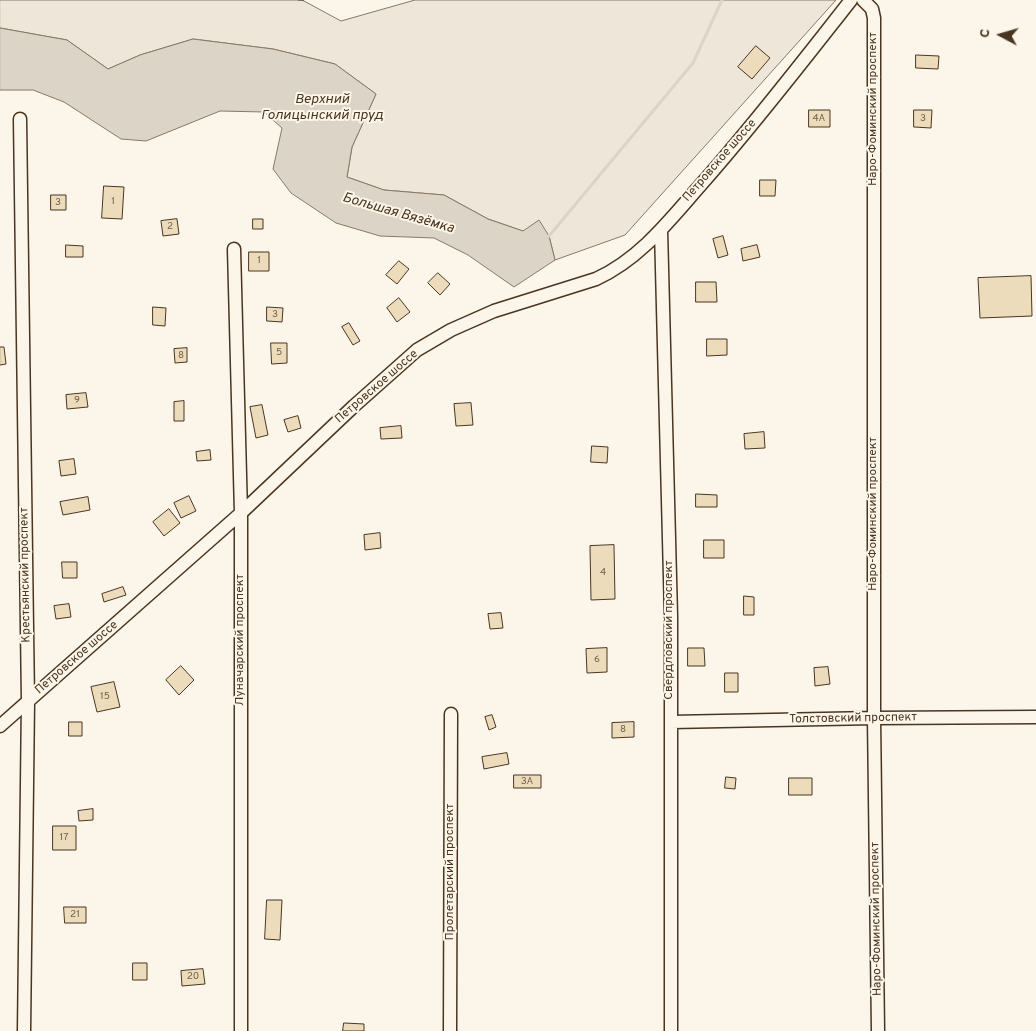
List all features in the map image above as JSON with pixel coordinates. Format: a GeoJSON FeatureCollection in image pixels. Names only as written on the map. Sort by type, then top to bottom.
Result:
{"type":"FeatureCollection","features":[{"type":"Feature","properties":{"kind":"street","name":"Петровское шоссе"},"geometry":{"type":"LineString","coordinates":[[0,726],[241,513],[354,406],[417,350],[451,330],[494,311],[596,279],[609,273],[641,250],[742,138],[851,0]]}},
{"type":"Feature","properties":{"kind":"street","name":"Наро-Фоминский проспект"},"geometry":{"type":"LineString","coordinates":[[863,0],[872,9],[874,18],[874,718],[878,1031]]}},
{"type":"Feature","properties":{"kind":"street","name":"Крестьянский проспект"},"geometry":{"type":"LineString","coordinates":[[20,119],[28,701],[24,1031]]}},
{"type":"Feature","properties":{"kind":"street","name":"Свердловский проспект"},"geometry":{"type":"LineString","coordinates":[[661,230],[672,616],[671,1031]]}},
{"type":"Feature","properties":{"kind":"street","name":"Луначарский проспект"},"geometry":{"type":"LineString","coordinates":[[234,248],[241,513],[241,1031]]}},
{"type":"Feature","properties":{"kind":"street","name":"Пролетарский проспект"},"geometry":{"type":"LineString","coordinates":[[450,1031],[452,714]]}},
{"type":"Feature","properties":{"kind":"street","name":"Толстовский проспект"},"geometry":{"type":"LineString","coordinates":[[671,722],[1036,717]]}},
{"type":"Feature","properties":{"kind":"shaded area"},"geometry":{"type":"Polygon","coordinates":[[[0,0],[301,0],[341,21],[415,0],[836,0],[625,235],[555,260],[549,236],[523,231],[488,219],[444,195],[384,190],[347,177],[352,147],[376,94],[335,64],[273,49],[193,39],[140,55],[108,69],[67,40],[0,28],[0,0]]]}},
{"type":"Feature","properties":{"kind":"water","name":"Верхний Голицынский пруд"},"geometry":{"type":"Polygon","coordinates":[[[0,28],[67,40],[108,69],[140,55],[193,39],[273,49],[335,64],[376,94],[352,147],[347,177],[384,190],[444,195],[488,219],[523,231],[539,220],[549,236],[555,260],[514,287],[468,255],[434,238],[380,236],[336,223],[291,193],[273,169],[282,128],[264,112],[220,111],[146,141],[121,139],[64,102],[33,90],[0,90],[0,28]]]}},
{"type":"Feature","properties":{"kind":"building"},"geometry":{"type":"Polygon","coordinates":[[[756,46],[770,58],[752,79],[738,67],[756,46]]]}},
{"type":"Feature","properties":{"kind":"building"},"geometry":{"type":"Polygon","coordinates":[[[916,55],[939,56],[938,69],[916,68],[916,55]]]}},
{"type":"Feature","properties":{"kind":"building"},"geometry":{"type":"Polygon","coordinates":[[[809,110],[830,110],[830,127],[809,127],[809,110]]]}},
{"type":"Feature","properties":{"kind":"building"},"geometry":{"type":"Polygon","coordinates":[[[914,110],[932,110],[931,128],[914,127],[914,110]]]}},
{"type":"Feature","properties":{"kind":"building"},"geometry":{"type":"Polygon","coordinates":[[[760,180],[776,180],[775,196],[760,196],[760,180]]]}},
{"type":"Feature","properties":{"kind":"building"},"geometry":{"type":"Polygon","coordinates":[[[104,186],[124,187],[122,219],[102,218],[104,186]]]}},
{"type":"Feature","properties":{"kind":"building"},"geometry":{"type":"Polygon","coordinates":[[[51,195],[66,195],[66,210],[51,210],[51,195]]]}},
{"type":"Feature","properties":{"kind":"building"},"geometry":{"type":"Polygon","coordinates":[[[177,219],[179,234],[163,236],[161,221],[177,219]]]}},
{"type":"Feature","properties":{"kind":"building"},"geometry":{"type":"Polygon","coordinates":[[[253,219],[263,219],[263,229],[253,229],[253,219]]]}},
{"type":"Feature","properties":{"kind":"building"},"geometry":{"type":"Polygon","coordinates":[[[723,236],[728,255],[718,258],[713,239],[723,236]]]}},
{"type":"Feature","properties":{"kind":"building"},"geometry":{"type":"Polygon","coordinates":[[[66,245],[83,246],[83,257],[66,257],[66,245]]]}},
{"type":"Feature","properties":{"kind":"building"},"geometry":{"type":"Polygon","coordinates":[[[757,245],[760,257],[743,261],[741,249],[757,245]]]}},
{"type":"Feature","properties":{"kind":"building"},"geometry":{"type":"Polygon","coordinates":[[[249,252],[269,252],[269,271],[249,271],[249,252]]]}},
{"type":"Feature","properties":{"kind":"building"},"geometry":{"type":"Polygon","coordinates":[[[399,261],[409,269],[397,284],[386,275],[399,261]]]}},
{"type":"Feature","properties":{"kind":"building"},"geometry":{"type":"Polygon","coordinates":[[[438,273],[450,284],[440,295],[428,283],[438,273]]]}},
{"type":"Feature","properties":{"kind":"building"},"geometry":{"type":"Polygon","coordinates":[[[1031,276],[1032,316],[980,318],[978,278],[1031,276]]]}},
{"type":"Feature","properties":{"kind":"building"},"geometry":{"type":"Polygon","coordinates":[[[696,282],[716,282],[717,302],[696,302],[696,282]]]}},
{"type":"Feature","properties":{"kind":"building"},"geometry":{"type":"Polygon","coordinates":[[[399,298],[410,312],[397,322],[387,308],[399,298]]]}},
{"type":"Feature","properties":{"kind":"building"},"geometry":{"type":"Polygon","coordinates":[[[153,307],[166,308],[165,326],[153,325],[153,307]]]}},
{"type":"Feature","properties":{"kind":"building"},"geometry":{"type":"Polygon","coordinates":[[[267,307],[283,308],[282,322],[267,321],[267,307]]]}},
{"type":"Feature","properties":{"kind":"building"},"geometry":{"type":"Polygon","coordinates":[[[349,323],[360,341],[353,345],[342,327],[349,323]]]}},
{"type":"Feature","properties":{"kind":"building"},"geometry":{"type":"Polygon","coordinates":[[[707,339],[727,339],[727,355],[707,356],[707,339]]]}},
{"type":"Feature","properties":{"kind":"building"},"geometry":{"type":"Polygon","coordinates":[[[271,343],[287,343],[287,363],[272,364],[271,343]]]}},
{"type":"Feature","properties":{"kind":"building"},"geometry":{"type":"Polygon","coordinates":[[[0,347],[4,347],[6,364],[0,365],[0,347]]]}},
{"type":"Feature","properties":{"kind":"building"},"geometry":{"type":"Polygon","coordinates":[[[187,348],[187,362],[175,363],[174,349],[187,348]]]}},
{"type":"Feature","properties":{"kind":"building"},"geometry":{"type":"Polygon","coordinates":[[[86,393],[88,407],[67,409],[66,395],[86,393]]]}},
{"type":"Feature","properties":{"kind":"building"},"geometry":{"type":"Polygon","coordinates":[[[184,401],[184,421],[174,421],[174,402],[184,401]]]}},
{"type":"Feature","properties":{"kind":"building"},"geometry":{"type":"Polygon","coordinates":[[[471,403],[473,425],[456,426],[454,404],[471,403]]]}},
{"type":"Feature","properties":{"kind":"building"},"geometry":{"type":"Polygon","coordinates":[[[262,405],[268,435],[256,438],[250,407],[262,405]]]}},
{"type":"Feature","properties":{"kind":"building"},"geometry":{"type":"Polygon","coordinates":[[[298,416],[301,428],[288,432],[284,420],[298,416]]]}},
{"type":"Feature","properties":{"kind":"building"},"geometry":{"type":"Polygon","coordinates":[[[401,426],[402,438],[381,439],[380,428],[401,426]]]}},
{"type":"Feature","properties":{"kind":"building"},"geometry":{"type":"Polygon","coordinates":[[[764,432],[765,448],[745,449],[744,434],[764,432]]]}},
{"type":"Feature","properties":{"kind":"building"},"geometry":{"type":"Polygon","coordinates":[[[592,446],[608,447],[607,463],[591,462],[592,446]]]}},
{"type":"Feature","properties":{"kind":"building"},"geometry":{"type":"Polygon","coordinates":[[[210,450],[211,460],[197,461],[196,452],[210,450]]]}},
{"type":"Feature","properties":{"kind":"building"},"geometry":{"type":"Polygon","coordinates":[[[74,459],[76,474],[61,476],[59,461],[74,459]]]}},
{"type":"Feature","properties":{"kind":"building"},"geometry":{"type":"Polygon","coordinates":[[[696,494],[717,495],[717,507],[696,507],[696,494]]]}},
{"type":"Feature","properties":{"kind":"building"},"geometry":{"type":"Polygon","coordinates":[[[189,496],[196,511],[181,518],[174,503],[189,496]]]}},
{"type":"Feature","properties":{"kind":"building"},"geometry":{"type":"Polygon","coordinates":[[[88,497],[90,510],[63,515],[60,502],[88,497]]]}},
{"type":"Feature","properties":{"kind":"building"},"geometry":{"type":"Polygon","coordinates":[[[169,509],[180,523],[164,536],[153,522],[169,509]]]}},
{"type":"Feature","properties":{"kind":"building"},"geometry":{"type":"Polygon","coordinates":[[[380,533],[381,548],[365,550],[364,535],[380,533]]]}},
{"type":"Feature","properties":{"kind":"building"},"geometry":{"type":"Polygon","coordinates":[[[704,540],[724,540],[724,558],[704,558],[704,540]]]}},
{"type":"Feature","properties":{"kind":"building"},"geometry":{"type":"Polygon","coordinates":[[[614,545],[615,599],[591,600],[590,546],[614,545]]]}},
{"type":"Feature","properties":{"kind":"building"},"geometry":{"type":"Polygon","coordinates":[[[62,562],[77,562],[77,578],[63,578],[62,562]]]}},
{"type":"Feature","properties":{"kind":"building"},"geometry":{"type":"Polygon","coordinates":[[[123,587],[126,595],[104,602],[102,594],[123,587]]]}},
{"type":"Feature","properties":{"kind":"building"},"geometry":{"type":"Polygon","coordinates":[[[744,596],[754,597],[754,615],[744,615],[744,596]]]}},
{"type":"Feature","properties":{"kind":"building"},"geometry":{"type":"Polygon","coordinates":[[[69,604],[71,617],[56,619],[54,606],[69,604]]]}},
{"type":"Feature","properties":{"kind":"building"},"geometry":{"type":"Polygon","coordinates":[[[501,613],[503,628],[490,629],[488,614],[501,613]]]}},
{"type":"Feature","properties":{"kind":"building"},"geometry":{"type":"Polygon","coordinates":[[[607,648],[607,672],[587,673],[586,649],[607,648]]]}},
{"type":"Feature","properties":{"kind":"building"},"geometry":{"type":"Polygon","coordinates":[[[688,648],[704,648],[705,666],[688,666],[688,648]]]}},
{"type":"Feature","properties":{"kind":"building"},"geometry":{"type":"Polygon","coordinates":[[[181,666],[194,680],[179,695],[166,680],[181,666]]]}},
{"type":"Feature","properties":{"kind":"building"},"geometry":{"type":"Polygon","coordinates":[[[828,667],[830,684],[815,686],[814,668],[828,667]]]}},
{"type":"Feature","properties":{"kind":"building"},"geometry":{"type":"Polygon","coordinates":[[[725,673],[738,673],[738,692],[725,692],[725,673]]]}},
{"type":"Feature","properties":{"kind":"building"},"geometry":{"type":"Polygon","coordinates":[[[114,682],[120,707],[97,712],[91,687],[114,682]]]}},
{"type":"Feature","properties":{"kind":"building"},"geometry":{"type":"Polygon","coordinates":[[[492,715],[496,727],[489,730],[485,717],[492,715]]]}},
{"type":"Feature","properties":{"kind":"building"},"geometry":{"type":"Polygon","coordinates":[[[69,722],[82,722],[82,736],[69,736],[69,722]]]}},
{"type":"Feature","properties":{"kind":"building"},"geometry":{"type":"Polygon","coordinates":[[[634,722],[634,737],[612,738],[612,723],[634,722]]]}},
{"type":"Feature","properties":{"kind":"building"},"geometry":{"type":"Polygon","coordinates":[[[507,753],[509,764],[484,769],[482,757],[507,753]]]}},
{"type":"Feature","properties":{"kind":"building"},"geometry":{"type":"Polygon","coordinates":[[[514,775],[541,775],[541,788],[514,788],[514,775]]]}},
{"type":"Feature","properties":{"kind":"building"},"geometry":{"type":"Polygon","coordinates":[[[726,777],[736,778],[735,789],[725,788],[726,777]]]}},
{"type":"Feature","properties":{"kind":"building"},"geometry":{"type":"Polygon","coordinates":[[[789,778],[812,778],[812,795],[789,795],[789,778]]]}},
{"type":"Feature","properties":{"kind":"building"},"geometry":{"type":"Polygon","coordinates":[[[93,809],[93,820],[79,821],[78,811],[93,809]]]}},
{"type":"Feature","properties":{"kind":"building"},"geometry":{"type":"Polygon","coordinates":[[[53,826],[76,826],[76,850],[53,850],[53,826]]]}},
{"type":"Feature","properties":{"kind":"building"},"geometry":{"type":"Polygon","coordinates":[[[267,900],[282,900],[280,940],[265,939],[267,900]]]}},
{"type":"Feature","properties":{"kind":"building"},"geometry":{"type":"Polygon","coordinates":[[[64,907],[86,907],[86,923],[65,923],[64,907]]]}},
{"type":"Feature","properties":{"kind":"building"},"geometry":{"type":"Polygon","coordinates":[[[133,963],[147,963],[147,980],[133,980],[133,963]]]}},
{"type":"Feature","properties":{"kind":"building"},"geometry":{"type":"Polygon","coordinates":[[[203,969],[205,984],[182,986],[181,971],[203,969]]]}},
{"type":"Feature","properties":{"kind":"building"},"geometry":{"type":"Polygon","coordinates":[[[344,1023],[364,1024],[364,1031],[343,1031],[344,1023]]]}},
{"type":"Feature","properties":{"kind":"waterway","name":"Большая Вязёмка"},"geometry":{"type":"LineString","coordinates":[[549,236],[693,63],[722,0]]}},
{"type":"Feature","properties":{"kind":"fence"},"geometry":{"type":"LineString","coordinates":[[298,0],[305,0]]}}]}
